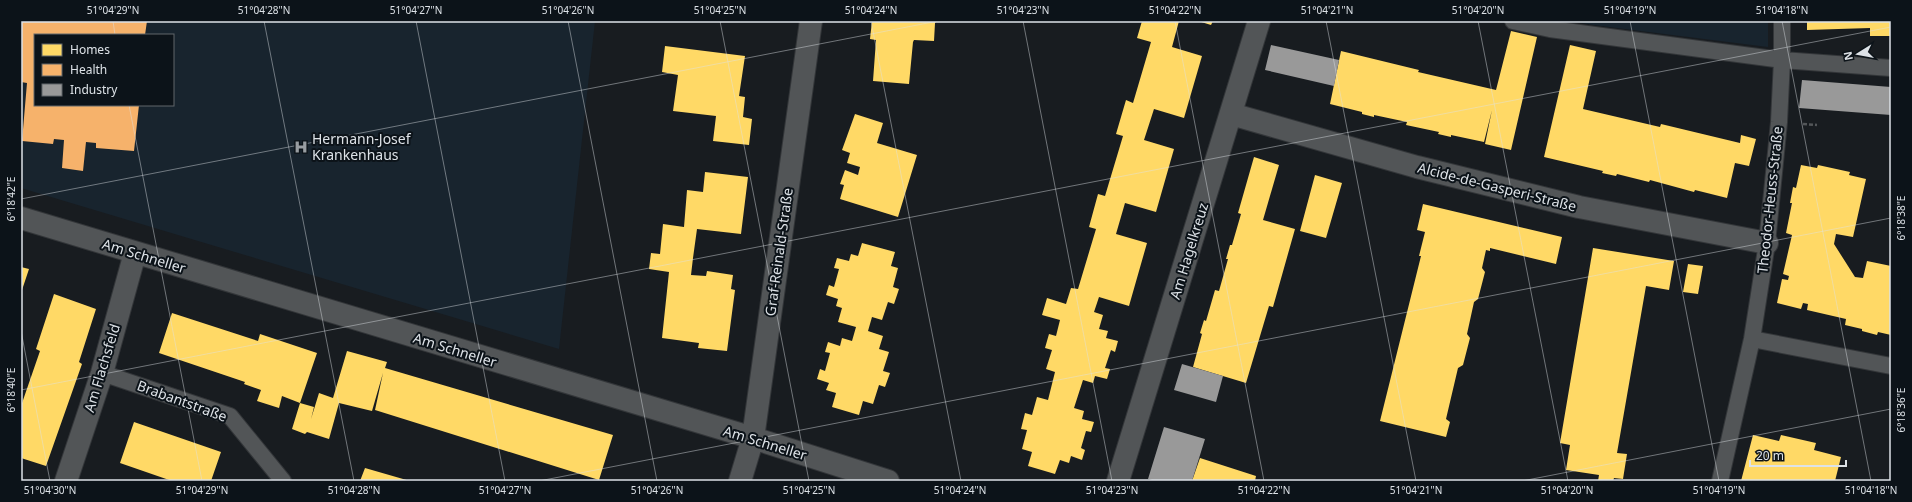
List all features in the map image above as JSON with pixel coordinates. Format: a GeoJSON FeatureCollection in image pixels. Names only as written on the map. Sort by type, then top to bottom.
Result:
{"type":"FeatureCollection","features":[{"type":"Feature","properties":{"kind":"street","name":"Graf-Reinald-Straße"},"geometry":{"type":"LineString","coordinates":[[740,481],[753,438],[811,21]]}},
{"type":"Feature","properties":{"kind":"street","name":"Am Hagelkreuz"},"geometry":{"type":"LineString","coordinates":[[1118,481],[1232,114],[1259,21]]}},
{"type":"Feature","properties":{"kind":"street","name":"Alcide-de-Gasperi-Straße"},"geometry":{"type":"LineString","coordinates":[[1232,114],[1417,167],[1579,207],[1767,243]]}},
{"type":"Feature","properties":{"kind":"street","name":"Am Schneller"},"geometry":{"type":"LineString","coordinates":[[21,218],[753,438],[888,481]]}},
{"type":"Feature","properties":{"kind":"street","name":"Am Flachsfeld"},"geometry":{"type":"LineString","coordinates":[[66,481],[102,373],[135,253]]}},
{"type":"Feature","properties":{"kind":"lane"},"geometry":{"type":"LineString","coordinates":[[1513,21],[1550,29],[1782,60],[1891,68]]}},
{"type":"Feature","properties":{"kind":"lane","name":"Theodor-Heuss-Straße"},"geometry":{"type":"LineString","coordinates":[[1720,481],[1752,339],[1767,243],[1779,122],[1782,21]]}},
{"type":"Feature","properties":{"kind":"lane"},"geometry":{"type":"LineString","coordinates":[[1752,339],[1891,366]]}},
{"type":"Feature","properties":{"kind":"lane","name":"Brabantstraße"},"geometry":{"type":"LineString","coordinates":[[102,373],[230,416],[283,481]]}},
{"type":"Feature","properties":{"kind":"shaded area","name":"Hermann-Josef Krankenhaus"},"geometry":{"type":"Polygon","coordinates":[[[21,21],[595,21],[559,349],[21,188],[21,21]]]}},
{"type":"Feature","properties":{"kind":"shaded area"},"geometry":{"type":"Polygon","coordinates":[[[1572,21],[1768,21],[1768,47],[1593,25],[1572,21]]]}},
{"type":"Feature","properties":{"kind":"building: Homes"},"geometry":{"type":"Polygon","coordinates":[[[872,21],[937,21],[935,23],[934,41],[914,40],[913,42],[909,84],[873,81],[876,40],[870,39],[872,21]]]}},
{"type":"Feature","properties":{"kind":"building: Homes"},"geometry":{"type":"Polygon","coordinates":[[[1142,21],[1179,21],[1172,47],[1202,56],[1184,118],[1154,109],[1144,140],[1174,149],[1156,212],[1125,203],[1116,234],[1147,243],[1129,306],[1099,297],[1094,312],[1103,315],[1099,329],[1108,331],[1106,338],[1118,341],[1115,352],[1111,350],[1105,368],[1110,369],[1107,379],[1095,376],[1093,383],[1083,380],[1074,408],[1084,411],[1082,419],[1094,422],[1091,432],[1086,431],[1081,448],[1085,450],[1082,460],[1071,456],[1069,463],[1060,460],[1055,474],[1028,466],[1032,452],[1022,449],[1027,430],[1021,429],[1025,413],[1032,415],[1037,397],[1048,400],[1055,372],[1046,369],[1052,350],[1045,348],[1049,334],[1056,336],[1060,320],[1042,315],[1047,298],[1066,304],[1071,288],[1078,289],[1096,229],[1089,227],[1098,194],[1105,196],[1123,136],[1116,134],[1126,100],[1133,103],[1151,42],[1137,38],[1142,21]]]}},
{"type":"Feature","properties":{"kind":"building: Homes"},"geometry":{"type":"Polygon","coordinates":[[[1198,21],[1213,21],[1211,25],[1198,21]]]}},
{"type":"Feature","properties":{"kind":"building: Homes"},"geometry":{"type":"Polygon","coordinates":[[[1807,21],[1891,21],[1891,36],[1870,36],[1870,28],[1807,30],[1807,21]]]}},
{"type":"Feature","properties":{"kind":"building: Homes"},"geometry":{"type":"Polygon","coordinates":[[[1511,31],[1537,37],[1511,150],[1485,144],[1492,110],[1484,142],[1451,135],[1451,137],[1438,134],[1439,132],[1406,125],[1407,122],[1374,115],[1374,117],[1362,114],[1362,112],[1330,104],[1341,51],[1419,70],[1418,72],[1496,90],[1511,31]]]}},
{"type":"Feature","properties":{"kind":"building: Homes"},"geometry":{"type":"Polygon","coordinates":[[[1570,45],[1596,51],[1583,109],[1660,127],[1661,124],[1740,143],[1741,135],[1756,139],[1749,166],[1735,163],[1727,198],[1695,190],[1694,192],[1650,180],[1649,182],[1617,174],[1616,176],[1602,173],[1603,171],[1544,157],[1570,45]]]}},
{"type":"Feature","properties":{"kind":"building: Homes"},"geometry":{"type":"Polygon","coordinates":[[[665,46],[745,56],[739,96],[745,97],[743,117],[752,119],[749,145],[713,141],[716,116],[673,111],[678,75],[662,72],[665,46]]]}},
{"type":"Feature","properties":{"kind":"building: Homes"},"geometry":{"type":"Polygon","coordinates":[[[855,114],[883,123],[877,143],[917,155],[898,217],[840,199],[844,185],[840,184],[845,170],[858,175],[860,167],[847,163],[850,153],[842,150],[855,114]]]}},
{"type":"Feature","properties":{"kind":"building: Homes"},"geometry":{"type":"Polygon","coordinates":[[[1254,157],[1279,165],[1263,220],[1295,229],[1273,307],[1269,306],[1246,383],[1193,367],[1202,334],[1200,333],[1204,320],[1206,321],[1215,290],[1219,291],[1228,259],[1226,259],[1230,245],[1232,245],[1241,214],[1238,213],[1254,157]]]}},
{"type":"Feature","properties":{"kind":"building: Homes"},"geometry":{"type":"Polygon","coordinates":[[[1801,165],[1817,168],[1818,165],[1850,172],[1849,175],[1866,179],[1853,237],[1836,234],[1834,244],[1855,277],[1863,278],[1867,261],[1891,266],[1891,335],[1878,332],[1877,335],[1862,331],[1862,329],[1845,325],[1846,319],[1807,310],[1808,304],[1803,303],[1801,309],[1777,303],[1782,279],[1788,280],[1789,276],[1783,274],[1792,235],[1786,233],[1792,203],[1790,203],[1793,187],[1796,188],[1801,165]]]}},
{"type":"Feature","properties":{"kind":"building: Homes"},"geometry":{"type":"Polygon","coordinates":[[[705,172],[748,177],[741,234],[697,229],[693,258],[691,275],[706,276],[707,271],[733,275],[731,289],[735,290],[727,351],[698,348],[699,343],[662,338],[669,272],[649,269],[651,253],[660,254],[663,224],[684,227],[687,190],[703,192],[705,172]]]}},
{"type":"Feature","properties":{"kind":"building: Homes"},"geometry":{"type":"Polygon","coordinates":[[[1315,175],[1342,183],[1326,238],[1300,231],[1315,175]]]}},
{"type":"Feature","properties":{"kind":"building: Homes"},"geometry":{"type":"Polygon","coordinates":[[[1423,204],[1562,237],[1556,264],[1490,248],[1490,251],[1486,250],[1482,268],[1485,272],[1478,299],[1474,302],[1467,334],[1470,338],[1463,365],[1458,368],[1446,419],[1450,422],[1446,437],[1380,421],[1421,256],[1419,256],[1425,232],[1417,230],[1423,204]]]}},
{"type":"Feature","properties":{"kind":"building: Homes"},"geometry":{"type":"Polygon","coordinates":[[[862,243],[895,252],[891,266],[898,268],[893,287],[899,289],[894,304],[888,302],[882,320],[872,317],[868,331],[883,336],[879,349],[889,352],[883,371],[890,373],[885,387],[879,385],[873,404],[863,401],[859,415],[832,407],[836,393],[826,390],[829,383],[817,379],[820,369],[825,371],[830,353],[825,352],[828,342],[840,346],[842,338],[852,341],[856,327],[838,322],[842,308],[836,306],[838,299],[826,295],[829,285],[834,287],[839,269],[834,268],[837,258],[849,261],[851,254],[858,256],[862,243]]]}},
{"type":"Feature","properties":{"kind":"building: Homes"},"geometry":{"type":"Polygon","coordinates":[[[1593,248],[1674,261],[1669,290],[1646,286],[1617,453],[1627,454],[1623,479],[1614,478],[1613,481],[1598,481],[1599,475],[1566,470],[1570,445],[1560,443],[1593,248]]]}},
{"type":"Feature","properties":{"kind":"building: Homes"},"geometry":{"type":"Polygon","coordinates":[[[1688,264],[1703,266],[1698,294],[1683,292],[1688,264]]]}},
{"type":"Feature","properties":{"kind":"building: Homes"},"geometry":{"type":"Polygon","coordinates":[[[21,267],[29,269],[21,293],[21,267]]]}},
{"type":"Feature","properties":{"kind":"building: Homes"},"geometry":{"type":"Polygon","coordinates":[[[54,294],[96,309],[79,362],[82,364],[46,466],[21,458],[21,406],[40,351],[36,349],[54,294]]]}},
{"type":"Feature","properties":{"kind":"building: Homes"},"geometry":{"type":"Polygon","coordinates":[[[172,313],[258,341],[260,334],[317,353],[300,403],[282,396],[279,408],[257,401],[261,390],[244,384],[245,382],[159,353],[172,313]]]}},
{"type":"Feature","properties":{"kind":"building: Homes"},"geometry":{"type":"Polygon","coordinates":[[[347,351],[387,362],[385,368],[613,435],[599,480],[375,410],[383,373],[372,411],[339,403],[329,439],[307,432],[305,434],[292,429],[300,403],[314,407],[311,419],[319,393],[333,398],[347,351]]]}},
{"type":"Feature","properties":{"kind":"building: Homes"},"geometry":{"type":"Polygon","coordinates":[[[134,422],[221,452],[211,481],[172,481],[120,463],[134,422]]]}},
{"type":"Feature","properties":{"kind":"building: Homes"},"geometry":{"type":"Polygon","coordinates":[[[1753,435],[1779,441],[1781,435],[1816,443],[1814,450],[1841,457],[1835,481],[1741,481],[1753,435]]]}},
{"type":"Feature","properties":{"kind":"building: Homes"},"geometry":{"type":"Polygon","coordinates":[[[1200,458],[1256,476],[1255,481],[1192,481],[1200,458]]]}},
{"type":"Feature","properties":{"kind":"building: Homes"},"geometry":{"type":"Polygon","coordinates":[[[365,468],[410,481],[360,481],[365,468]]]}},
{"type":"Feature","properties":{"kind":"building: Health"},"geometry":{"type":"Polygon","coordinates":[[[21,21],[147,21],[145,34],[34,34],[34,106],[139,106],[134,151],[96,148],[96,143],[86,142],[83,171],[62,168],[64,140],[54,139],[53,144],[22,141],[27,83],[21,82],[21,21]]]}},
{"type":"Feature","properties":{"kind":"building: Industry"},"geometry":{"type":"Polygon","coordinates":[[[1271,45],[1339,60],[1334,86],[1265,70],[1271,45]]]}},
{"type":"Feature","properties":{"kind":"building: Industry"},"geometry":{"type":"Polygon","coordinates":[[[1802,80],[1891,87],[1891,115],[1799,108],[1802,80]]]}},
{"type":"Feature","properties":{"kind":"building: Industry"},"geometry":{"type":"Polygon","coordinates":[[[1182,364],[1223,376],[1216,402],[1174,390],[1182,364]]]}},
{"type":"Feature","properties":{"kind":"building: Industry"},"geometry":{"type":"Polygon","coordinates":[[[1164,427],[1205,439],[1192,481],[1156,481],[1148,479],[1164,427]]]}},
{"type":"Feature","properties":{"kind":"place","name":"Hermann-Josef Krankenhaus"},"geometry":{"type":"Point","coordinates":[301,147]}}]}
